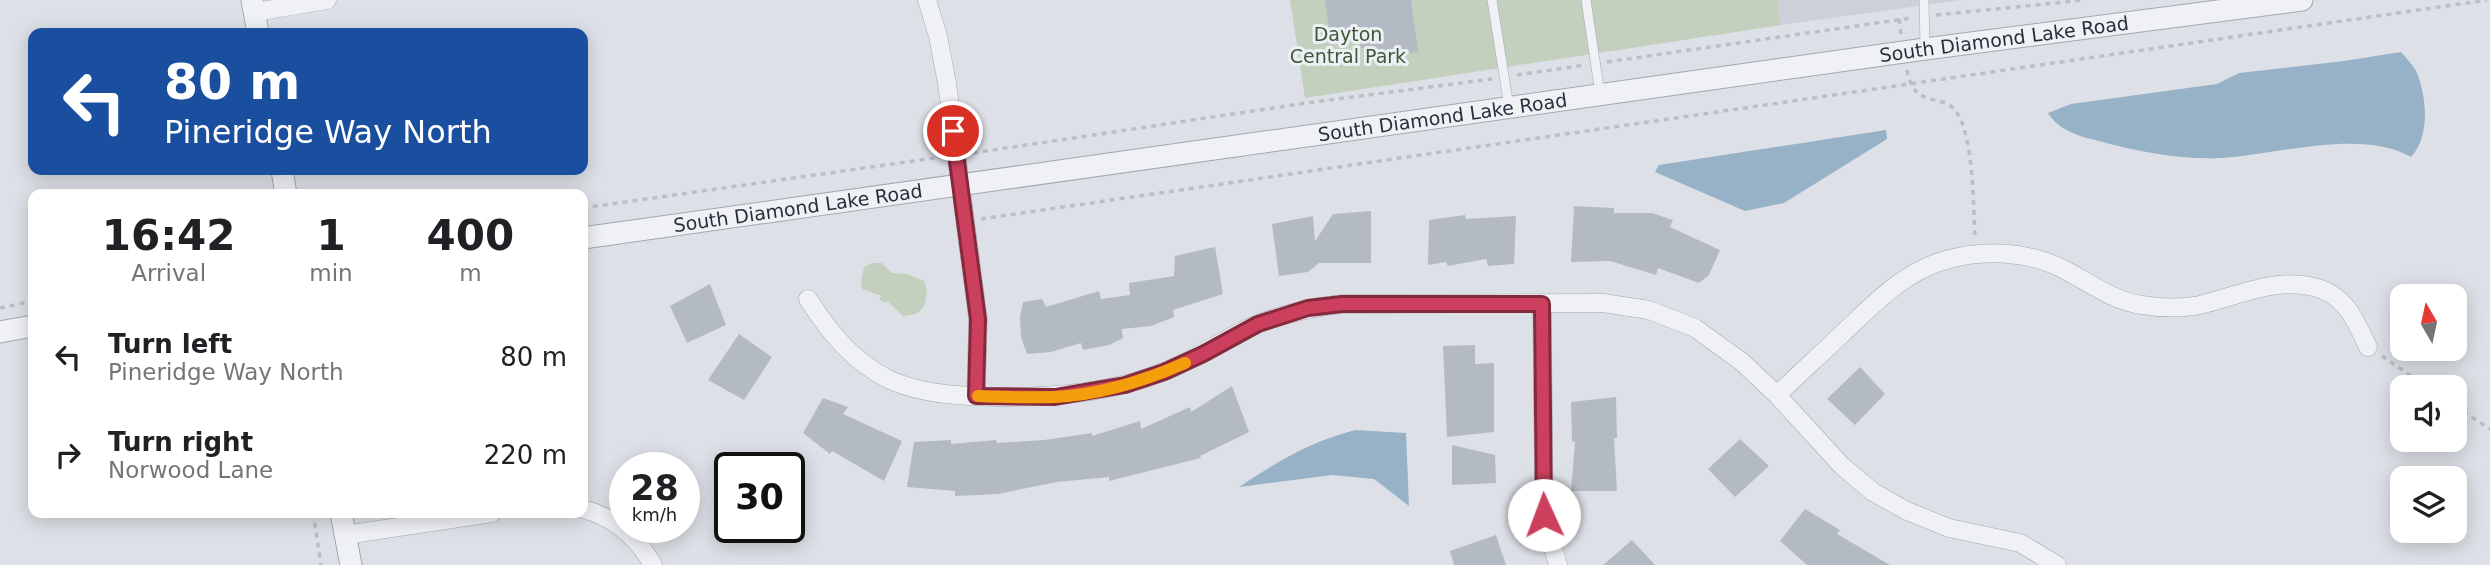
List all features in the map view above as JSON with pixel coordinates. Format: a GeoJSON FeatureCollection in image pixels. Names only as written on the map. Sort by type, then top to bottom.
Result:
{"type":"FeatureCollection","features":[{"type":"Feature","properties":{"kind":"street"},"geometry":{"type":"LineString","coordinates":[[255,15],[327,0]]}},
{"type":"Feature","properties":{"kind":"street"},"geometry":{"type":"LineString","coordinates":[[927,0],[945,71],[978,319],[976,396]]}},
{"type":"Feature","properties":{"kind":"street","name":"South Diamond Lake Road"},"geometry":{"type":"LineString","coordinates":[[588,237],[1914,50],[2205,6],[2302,0]]}},
{"type":"Feature","properties":{"kind":"street"},"geometry":{"type":"LineString","coordinates":[[1777,395],[1895,286],[1919,270],[1944,260],[1976,253],[2031,258],[2062,268],[2108,295],[2139,305],[2168,308],[2197,306],[2289,282],[2317,287],[2338,298],[2351,312],[2368,347]]}},
{"type":"Feature","properties":{"kind":"street"},"geometry":{"type":"LineString","coordinates":[[808,299],[829,331],[848,351],[889,379],[919,391],[976,396],[1055,397],[1125,385],[1164,372],[1258,324],[1308,308],[1342,304],[1603,303],[1649,310],[1695,328],[1742,362],[1777,395],[1842,466],[1873,492],[1907,512],[1949,528],[2020,543],[2057,565]]}},
{"type":"Feature","properties":{"kind":"street"},"geometry":{"type":"LineString","coordinates":[[1542,304],[1544,504],[1548,533],[1558,565]]}},
{"type":"Feature","properties":{"kind":"street"},"geometry":{"type":"LineString","coordinates":[[0,332],[28,327]]}},
{"type":"Feature","properties":{"kind":"street"},"geometry":{"type":"LineString","coordinates":[[588,510],[622,527],[643,546],[653,565]]}},
{"type":"Feature","properties":{"kind":"street"},"geometry":{"type":"LineString","coordinates":[[342,518],[351,565]]}},
{"type":"Feature","properties":{"kind":"street"},"geometry":{"type":"LineString","coordinates":[[345,535],[459,518]]}},
{"type":"Feature","properties":{"kind":"lane"},"geometry":{"type":"LineString","coordinates":[[1492,0],[1509,107]]}},
{"type":"Feature","properties":{"kind":"lane"},"geometry":{"type":"LineString","coordinates":[[1586,0],[1600,94]]}},
{"type":"Feature","properties":{"kind":"lane"},"geometry":{"type":"LineString","coordinates":[[1914,50],[1924,16],[1924,0]]}},
{"type":"Feature","properties":{"kind":"path"},"geometry":{"type":"LineString","coordinates":[[588,207],[1899,19],[2084,0]]}},
{"type":"Feature","properties":{"kind":"path"},"geometry":{"type":"LineString","coordinates":[[965,221],[2487,0]]}},
{"type":"Feature","properties":{"kind":"path"},"geometry":{"type":"LineString","coordinates":[[1899,19],[1914,50],[1910,85],[1914,91],[1954,109],[1963,126],[1970,171],[1976,253]]}},
{"type":"Feature","properties":{"kind":"path"},"geometry":{"type":"LineString","coordinates":[[0,308],[28,302]]}},
{"type":"Feature","properties":{"kind":"path"},"geometry":{"type":"LineString","coordinates":[[2368,347],[2409,375]]}},
{"type":"Feature","properties":{"kind":"path"},"geometry":{"type":"LineString","coordinates":[[2467,414],[2490,429]]}},
{"type":"Feature","properties":{"kind":"path"},"geometry":{"type":"LineString","coordinates":[[314,518],[321,565]]}},
{"type":"Feature","properties":{"kind":"shaded area"},"geometry":{"type":"Polygon","coordinates":[[[1777,0],[1961,0],[1781,25],[1777,0]]]}},
{"type":"Feature","properties":{"kind":"green space","name":"Dayton Central Park"},"geometry":{"type":"Polygon","coordinates":[[[1290,0],[1777,0],[1781,25],[1305,98],[1290,0]]]}},
{"type":"Feature","properties":{"kind":"green space"},"geometry":{"type":"Polygon","coordinates":[[[882,263],[892,273],[907,274],[924,281],[927,290],[924,307],[916,314],[903,316],[887,301],[885,303],[879,299],[881,296],[862,289],[864,267],[882,263]]]}},
{"type":"Feature","properties":{"kind":"water"},"geometry":{"type":"Polygon","coordinates":[[[2401,52],[2417,73],[2425,105],[2424,128],[2417,149],[2411,157],[2368,144],[2318,146],[2220,158],[2176,156],[2131,149],[2080,136],[2059,125],[2048,113],[2071,104],[2217,84],[2239,73],[2401,52]]]}},
{"type":"Feature","properties":{"kind":"water"},"geometry":{"type":"Polygon","coordinates":[[[1886,130],[1887,139],[1784,203],[1745,211],[1655,172],[1659,165],[1886,130]]]}},
{"type":"Feature","properties":{"kind":"water"},"geometry":{"type":"Polygon","coordinates":[[[1355,430],[1406,433],[1409,506],[1374,479],[1332,475],[1239,487],[1295,453],[1323,440],[1355,430]]]}},
{"type":"Feature","properties":{"kind":"building"},"geometry":{"type":"Polygon","coordinates":[[[1325,0],[1411,0],[1418,52],[1376,58],[1374,47],[1361,48],[1360,40],[1331,44],[1325,0]]]}},
{"type":"Feature","properties":{"kind":"building"},"geometry":{"type":"Polygon","coordinates":[[[1574,206],[1614,208],[1614,213],[1652,213],[1673,220],[1670,227],[1720,250],[1709,275],[1699,283],[1658,268],[1656,275],[1610,261],[1571,262],[1574,206]]]}},
{"type":"Feature","properties":{"kind":"building"},"geometry":{"type":"Polygon","coordinates":[[[1371,211],[1371,263],[1319,263],[1308,272],[1279,276],[1272,224],[1313,216],[1315,241],[1333,214],[1371,211]]]}},
{"type":"Feature","properties":{"kind":"building"},"geometry":{"type":"Polygon","coordinates":[[[1465,215],[1466,219],[1516,216],[1514,264],[1488,266],[1486,259],[1448,266],[1446,262],[1428,265],[1429,220],[1465,215]]]}},
{"type":"Feature","properties":{"kind":"building"},"geometry":{"type":"Polygon","coordinates":[[[1215,247],[1223,294],[1173,310],[1174,317],[1151,326],[1122,329],[1123,338],[1109,345],[1083,350],[1081,343],[1051,352],[1027,354],[1021,337],[1020,317],[1023,302],[1042,299],[1046,307],[1099,291],[1101,299],[1130,295],[1129,283],[1174,276],[1175,256],[1215,247]]]}},
{"type":"Feature","properties":{"kind":"building"},"geometry":{"type":"Polygon","coordinates":[[[710,284],[726,325],[687,343],[670,306],[710,284]]]}},
{"type":"Feature","properties":{"kind":"building"},"geometry":{"type":"Polygon","coordinates":[[[739,334],[772,357],[744,400],[708,380],[739,334]]]}},
{"type":"Feature","properties":{"kind":"building"},"geometry":{"type":"Polygon","coordinates":[[[1475,345],[1475,364],[1494,363],[1494,432],[1447,437],[1443,346],[1475,345]]]}},
{"type":"Feature","properties":{"kind":"building"},"geometry":{"type":"Polygon","coordinates":[[[1860,367],[1885,394],[1855,425],[1827,399],[1860,367]]]}},
{"type":"Feature","properties":{"kind":"building"},"geometry":{"type":"Polygon","coordinates":[[[1232,386],[1249,432],[1200,456],[1201,458],[1109,481],[1109,477],[1057,482],[998,494],[955,496],[955,491],[907,487],[914,442],[951,440],[951,444],[996,440],[997,443],[1092,433],[1092,436],[1140,421],[1141,429],[1190,407],[1191,412],[1232,386]]]}},
{"type":"Feature","properties":{"kind":"building"},"geometry":{"type":"Polygon","coordinates":[[[1616,397],[1617,438],[1614,438],[1617,491],[1571,491],[1575,442],[1572,441],[1571,402],[1616,397]]]}},
{"type":"Feature","properties":{"kind":"building"},"geometry":{"type":"Polygon","coordinates":[[[823,398],[848,407],[843,414],[902,441],[884,481],[832,451],[830,454],[803,433],[823,398]]]}},
{"type":"Feature","properties":{"kind":"building"},"geometry":{"type":"Polygon","coordinates":[[[1740,439],[1769,466],[1735,497],[1708,469],[1740,439]]]}},
{"type":"Feature","properties":{"kind":"building"},"geometry":{"type":"Polygon","coordinates":[[[1452,445],[1495,455],[1496,483],[1452,485],[1452,445]]]}},
{"type":"Feature","properties":{"kind":"building"},"geometry":{"type":"Polygon","coordinates":[[[1805,509],[1840,530],[1837,534],[1890,565],[1807,565],[1780,541],[1805,509]]]}},
{"type":"Feature","properties":{"kind":"building"},"geometry":{"type":"Polygon","coordinates":[[[1496,535],[1506,565],[1454,565],[1450,551],[1496,535]]]}},
{"type":"Feature","properties":{"kind":"building"},"geometry":{"type":"Polygon","coordinates":[[[1632,540],[1655,565],[1603,565],[1632,540]]]}},
{"type":"Feature","properties":{"kind":"slow traffic"},"geometry":{"type":"LineString","coordinates":[[978,396],[1055,397],[1089,392],[1125,385],[1185,363]]}},
{"type":"Feature","properties":{"kind":"route"},"geometry":{"type":"LineString","coordinates":[[953,131],[978,319],[976,396],[1055,397],[1125,385],[1164,372],[1258,324],[1308,308],[1342,304],[1542,304],[1544,515]]}}]}
